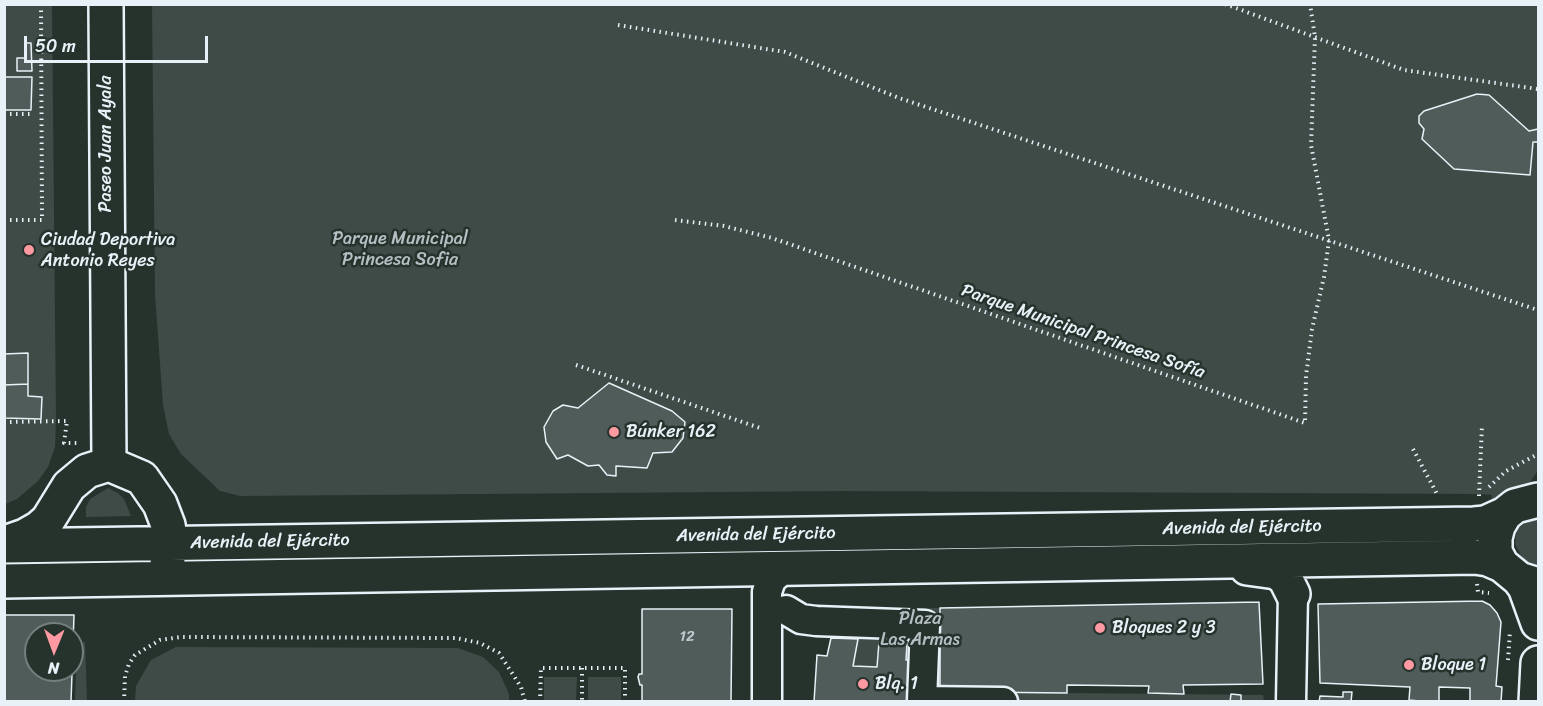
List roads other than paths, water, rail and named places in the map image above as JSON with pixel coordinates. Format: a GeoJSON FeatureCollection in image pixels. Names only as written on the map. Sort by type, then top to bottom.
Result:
{"type":"FeatureCollection","features":[{"type":"Feature","properties":{"kind":"main road","name":"Paseo Juan Ayala"},"geometry":{"type":"LineString","coordinates":[[106,4],[109,453]]}},
{"type":"Feature","properties":{"kind":"main road"},"geometry":{"type":"LineString","coordinates":[[4,545],[39,528],[48,520],[69,486],[109,453],[142,478],[160,504],[168,525],[171,543],[168,562],[160,570],[143,576],[118,580]]}},
{"type":"Feature","properties":{"kind":"main road","name":"Avenida del Ejército"},"geometry":{"type":"LineString","coordinates":[[4,545],[1462,524],[1485,523],[1505,514],[1515,506],[1539,500]]}},
{"type":"Feature","properties":{"kind":"main road"},"geometry":{"type":"LineString","coordinates":[[1505,514],[1498,526],[1495,538],[1496,552],[1520,576],[1539,623]]}},
{"type":"Feature","properties":{"kind":"main road","name":"Avenida del Ejército"},"geometry":{"type":"LineString","coordinates":[[4,581],[1480,558],[1488,559],[1520,576]]}},
{"type":"Feature","properties":{"kind":"main road"},"geometry":{"type":"LineString","coordinates":[[1293,594],[1306,574],[1317,569],[1338,566],[1348,559]]}},
{"type":"Feature","properties":{"kind":"main road"},"geometry":{"type":"LineString","coordinates":[[1211,561],[1231,567],[1271,570],[1284,578],[1293,594]]}},
{"type":"Feature","properties":{"kind":"main road"},"geometry":{"type":"LineString","coordinates":[[1536,702],[1539,663]]}},
{"type":"Feature","properties":{"kind":"street"},"geometry":{"type":"LineString","coordinates":[[766,702],[767,592],[771,580],[784,568]]}},
{"type":"Feature","properties":{"kind":"street"},"geometry":{"type":"LineString","coordinates":[[1291,702],[1293,594]]}},
{"type":"Feature","properties":{"kind":"street"},"geometry":{"type":"LineString","coordinates":[[786,610],[801,619],[816,621],[925,625],[922,701]]}},
{"type":"Feature","properties":{"kind":"street"},"geometry":{"type":"LineString","coordinates":[[915,702],[1001,702]]}},
{"type":"Feature","properties":{"kind":"place","name":"Ciudad Deportiva Antonio Reyes"},"geometry":{"type":"Point","coordinates":[29,250]}},
{"type":"Feature","properties":{"kind":"place","name":"Búnker 162"},"geometry":{"type":"Point","coordinates":[614,432]}},
{"type":"Feature","properties":{"kind":"place","name":"Bloques 2 y 3"},"geometry":{"type":"Point","coordinates":[1100,628]}},
{"type":"Feature","properties":{"kind":"place","name":"Bloque 1"},"geometry":{"type":"Point","coordinates":[1409,665]}},
{"type":"Feature","properties":{"kind":"place","name":"Blq. 1"},"geometry":{"type":"Point","coordinates":[863,684]}},
{"type":"Feature","properties":{"kind":"park label","name":"Parque Municipal Princesa Sofia"},"geometry":{"type":"Point","coordinates":[400,249]}},
{"type":"Feature","properties":{"kind":"park label","name":"Plaza Las Armas"},"geometry":{"type":"Point","coordinates":[920,629]}}]}
